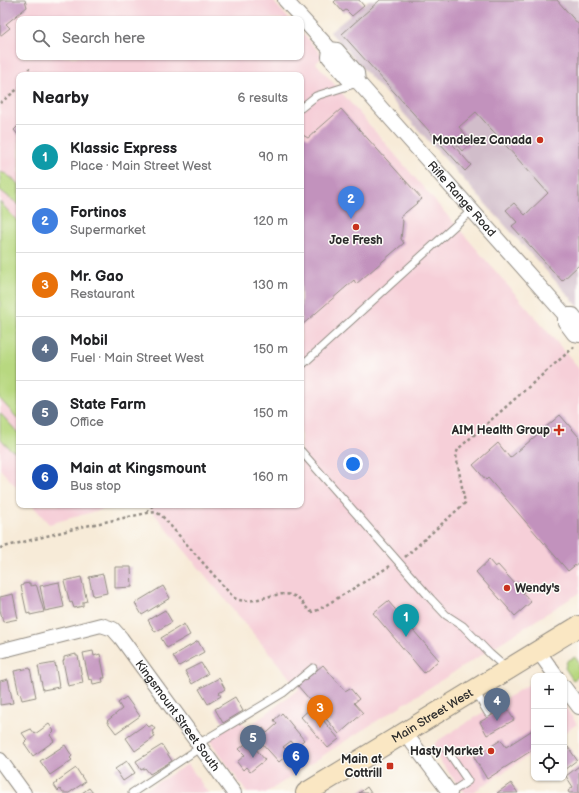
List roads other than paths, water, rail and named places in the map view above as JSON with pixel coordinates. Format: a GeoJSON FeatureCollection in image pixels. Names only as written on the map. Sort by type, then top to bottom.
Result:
{"type":"FeatureCollection","features":[{"type":"Feature","properties":{"kind":"main road","name":"Main Street West"},"geometry":{"type":"LineString","coordinates":[[306,793],[579,626]]}},
{"type":"Feature","properties":{"kind":"street","name":"Rifle Range Road"},"geometry":{"type":"LineString","coordinates":[[285,0],[300,16]]}},
{"type":"Feature","properties":{"kind":"street","name":"Rifle Range Road"},"geometry":{"type":"LineString","coordinates":[[304,21],[330,49],[329,57],[349,80],[358,82],[565,315],[573,316],[579,323]]}},
{"type":"Feature","properties":{"kind":"street","name":"Rifle Range Road"},"geometry":{"type":"LineString","coordinates":[[565,315],[565,322],[578,340]]}},
{"type":"Feature","properties":{"kind":"street","name":"Kingsmount Street South"},"geometry":{"type":"LineString","coordinates":[[0,651],[101,625],[113,629],[234,793]]}},
{"type":"Feature","properties":{"kind":"street"},"geometry":{"type":"LineString","coordinates":[[538,651],[554,673]]}},
{"type":"Feature","properties":{"kind":"street"},"geometry":{"type":"LineString","coordinates":[[567,690],[579,706]]}},
{"type":"Feature","properties":{"kind":"street"},"geometry":{"type":"LineString","coordinates":[[405,733],[450,793]]}},
{"type":"Feature","properties":{"kind":"street"},"geometry":{"type":"LineString","coordinates":[[0,760],[24,793]]}},
{"type":"Feature","properties":{"kind":"lane"},"geometry":{"type":"LineString","coordinates":[[304,106],[316,96],[358,82]]}},
{"type":"Feature","properties":{"kind":"lane"},"geometry":{"type":"LineString","coordinates":[[304,363],[471,211]]}},
{"type":"Feature","properties":{"kind":"lane"},"geometry":{"type":"LineString","coordinates":[[304,454],[446,615],[463,626],[484,649],[508,670]]}},
{"type":"Feature","properties":{"kind":"lane"},"geometry":{"type":"LineString","coordinates":[[132,793],[199,745],[283,693],[313,668]]}},
{"type":"Feature","properties":{"kind":"lane"},"geometry":{"type":"LineString","coordinates":[[475,690],[488,713]]}},
{"type":"Feature","properties":{"kind":"lane"},"geometry":{"type":"LineString","coordinates":[[447,750],[468,781],[450,793]]}},
{"type":"Feature","properties":{"kind":"place","name":"Mondelez Canada"},"geometry":{"type":"Point","coordinates":[540,140]}},
{"type":"Feature","properties":{"kind":"place","name":"Fortinos"},"geometry":{"type":"Point","coordinates":[351,219]}},
{"type":"Feature","properties":{"kind":"place","name":"Joe Fresh"},"geometry":{"type":"Point","coordinates":[356,227]}},
{"type":"Feature","properties":{"kind":"place","name":"AIM Health Group"},"geometry":{"type":"Point","coordinates":[559,430]}},
{"type":"Feature","properties":{"kind":"place","name":"Wendy's"},"geometry":{"type":"Point","coordinates":[507,588]}},
{"type":"Feature","properties":{"kind":"place","name":"Klassic Express"},"geometry":{"type":"Point","coordinates":[406,637]}},
{"type":"Feature","properties":{"kind":"place","name":"Mobil"},"geometry":{"type":"Point","coordinates":[497,721]}},
{"type":"Feature","properties":{"kind":"place","name":"Mr. Gao"},"geometry":{"type":"Point","coordinates":[320,728]}},
{"type":"Feature","properties":{"kind":"place","name":"Hasty Market"},"geometry":{"type":"Point","coordinates":[491,751]}},
{"type":"Feature","properties":{"kind":"place","name":"State Farm"},"geometry":{"type":"Point","coordinates":[253,758]}},
{"type":"Feature","properties":{"kind":"place","name":"Main at Cottrill"},"geometry":{"type":"Point","coordinates":[390,766]}},
{"type":"Feature","properties":{"kind":"place","name":"Main at Kingsmount"},"geometry":{"type":"Point","coordinates":[296,776]}}]}
